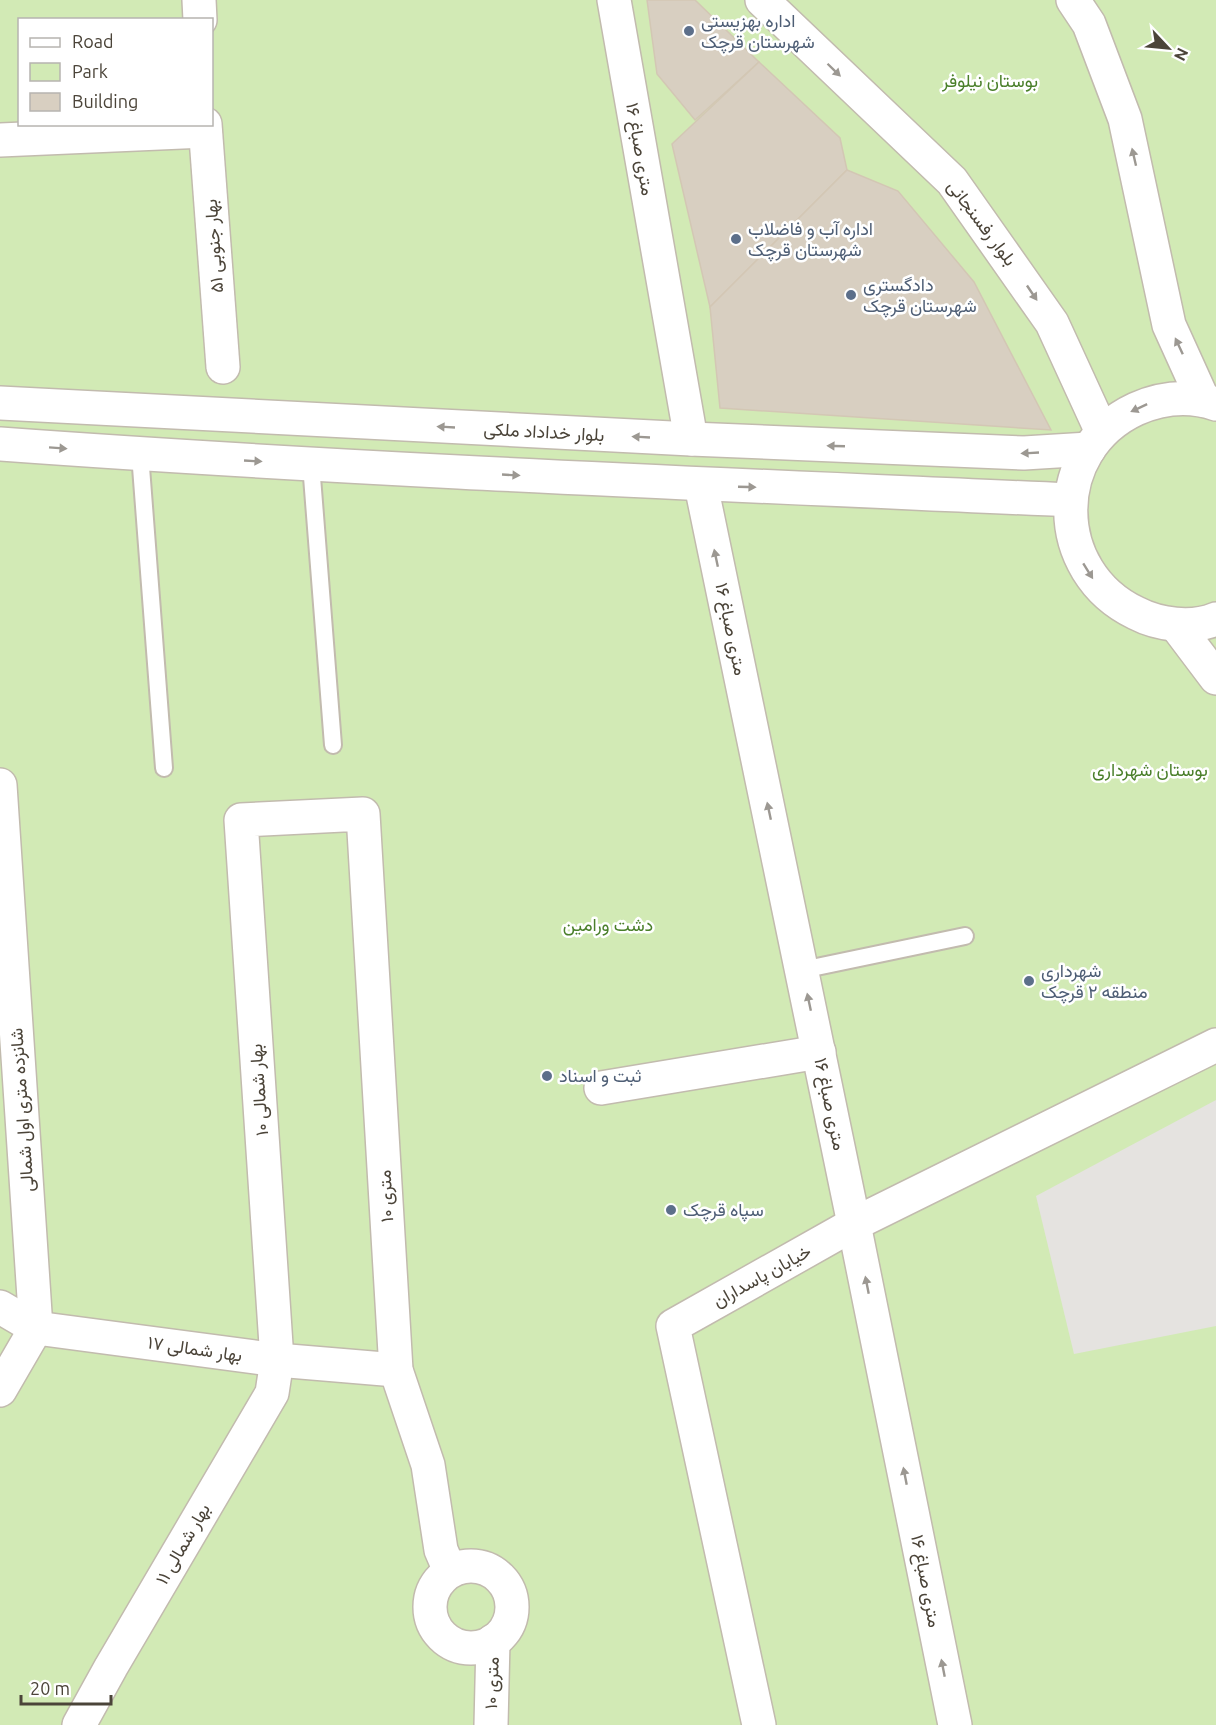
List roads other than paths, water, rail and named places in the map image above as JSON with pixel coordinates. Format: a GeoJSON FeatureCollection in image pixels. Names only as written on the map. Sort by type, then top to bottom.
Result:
{"type":"FeatureCollection","features":[{"type":"Feature","properties":{"kind":"street"},"geometry":{"type":"LineString","coordinates":[[199,0],[200,18]]}},
{"type":"Feature","properties":{"kind":"street","name":"۱۶ متری صباغ"},"geometry":{"type":"LineString","coordinates":[[614,0],[691,439]]}},
{"type":"Feature","properties":{"kind":"street","name":"بلوار رفسنجانی"},"geometry":{"type":"LineString","coordinates":[[762,0],[952,181],[1053,323],[1095,441]]}},
{"type":"Feature","properties":{"kind":"street"},"geometry":{"type":"LineString","coordinates":[[1073,0],[1089,24],[1125,119],[1169,325],[1210,402]]}},
{"type":"Feature","properties":{"kind":"street"},"geometry":{"type":"LineString","coordinates":[[0,140],[205,128]]}},
{"type":"Feature","properties":{"kind":"street","name":"بهار جنوبی ۵۱"},"geometry":{"type":"LineString","coordinates":[[205,128],[223,367]]}},
{"type":"Feature","properties":{"kind":"street"},"geometry":{"type":"LineString","coordinates":[[1210,402],[1176,398],[1149,403],[1124,415],[1095,441],[1076,474],[1070,501],[1072,531],[1081,560],[1097,585],[1119,605],[1147,619],[1176,625],[1216,619]]}},
{"type":"Feature","properties":{"kind":"street","name":"بلوار خداداد ملکی"},"geometry":{"type":"LineString","coordinates":[[0,403],[691,439],[1024,453],[1095,441]]}},
{"type":"Feature","properties":{"kind":"street"},"geometry":{"type":"LineString","coordinates":[[0,444],[140,454],[701,485],[1070,501]]}},
{"type":"Feature","properties":{"kind":"street","name":"۱۶ متری صباغ"},"geometry":{"type":"LineString","coordinates":[[701,485],[819,1052],[955,1725]]}},
{"type":"Feature","properties":{"kind":"street"},"geometry":{"type":"LineString","coordinates":[[1176,625],[1216,678]]}},
{"type":"Feature","properties":{"kind":"street","name":"شانزده متری اول شمالی"},"geometry":{"type":"LineString","coordinates":[[0,785],[36,1328]]}},
{"type":"Feature","properties":{"kind":"street","name":"۱۰ متری"},"geometry":{"type":"LineString","coordinates":[[241,820],[363,814],[396,1370],[428,1465],[441,1550],[450,1571]]}},
{"type":"Feature","properties":{"kind":"street","name":"بهار شمالی ۱۰"},"geometry":{"type":"LineString","coordinates":[[241,820],[277,1360]]}},
{"type":"Feature","properties":{"kind":"street","name":"خیابان پاسداران"},"geometry":{"type":"LineString","coordinates":[[759,1725],[673,1326],[854,1224],[1216,1045]]}},
{"type":"Feature","properties":{"kind":"street"},"geometry":{"type":"LineString","coordinates":[[601,1088],[819,1052]]}},
{"type":"Feature","properties":{"kind":"street","name":"بهار شمالی ۱۷"},"geometry":{"type":"LineString","coordinates":[[0,1307],[36,1328],[277,1360],[396,1370]]}},
{"type":"Feature","properties":{"kind":"street"},"geometry":{"type":"LineString","coordinates":[[0,1390],[36,1328]]}},
{"type":"Feature","properties":{"kind":"street","name":"بهار شمالی ۱۱"},"geometry":{"type":"LineString","coordinates":[[79,1725],[272,1393],[277,1360]]}},
{"type":"Feature","properties":{"kind":"street"},"geometry":{"type":"LineString","coordinates":[[464,1566],[478,1566],[491,1570],[502,1579],[510,1591],[512,1605],[510,1619],[504,1632],[493,1641],[481,1647],[466,1648],[449,1641],[435,1628],[431,1616],[432,1597],[441,1580],[450,1571],[464,1566]]}},
{"type":"Feature","properties":{"kind":"street","name":"۱۰ متری"},"geometry":{"type":"LineString","coordinates":[[491,1725],[493,1641]]}},
{"type":"Feature","properties":{"kind":"street"},"geometry":{"type":"LineString","coordinates":[[108,1725],[111,1667]]}},
{"type":"Feature","properties":{"kind":"lane"},"geometry":{"type":"LineString","coordinates":[[140,454],[164,768]]}},
{"type":"Feature","properties":{"kind":"lane"},"geometry":{"type":"LineString","coordinates":[[311,464],[333,745]]}},
{"type":"Feature","properties":{"kind":"lane"},"geometry":{"type":"LineString","coordinates":[[802,970],[966,936]]}},
{"type":"Feature","properties":{"kind":"place","name":"اداره بهزیستی شهرستان قرچک"},"geometry":{"type":"Point","coordinates":[689,31]}},
{"type":"Feature","properties":{"kind":"place","name":"اداره آب و فاضلاب شهرستان قرچک"},"geometry":{"type":"Point","coordinates":[736,239]}},
{"type":"Feature","properties":{"kind":"place","name":"دادگستری شهرستان قرچک"},"geometry":{"type":"Point","coordinates":[851,295]}},
{"type":"Feature","properties":{"kind":"place","name":"شهرداری منطقه ۲ قرچک"},"geometry":{"type":"Point","coordinates":[1029,981]}},
{"type":"Feature","properties":{"kind":"place","name":"ثبت و اسناد"},"geometry":{"type":"Point","coordinates":[547,1076]}},
{"type":"Feature","properties":{"kind":"place","name":"سپاه قرچک"},"geometry":{"type":"Point","coordinates":[671,1210]}},
{"type":"Feature","properties":{"kind":"park label","name":"بوستان نیلوفر"},"geometry":{"type":"Point","coordinates":[990,81]}},
{"type":"Feature","properties":{"kind":"park label","name":"بوستان شهرداری"},"geometry":{"type":"Point","coordinates":[1150,770]}},
{"type":"Feature","properties":{"kind":"park label","name":"دشت ورامین"},"geometry":{"type":"Point","coordinates":[608,925]}}]}
